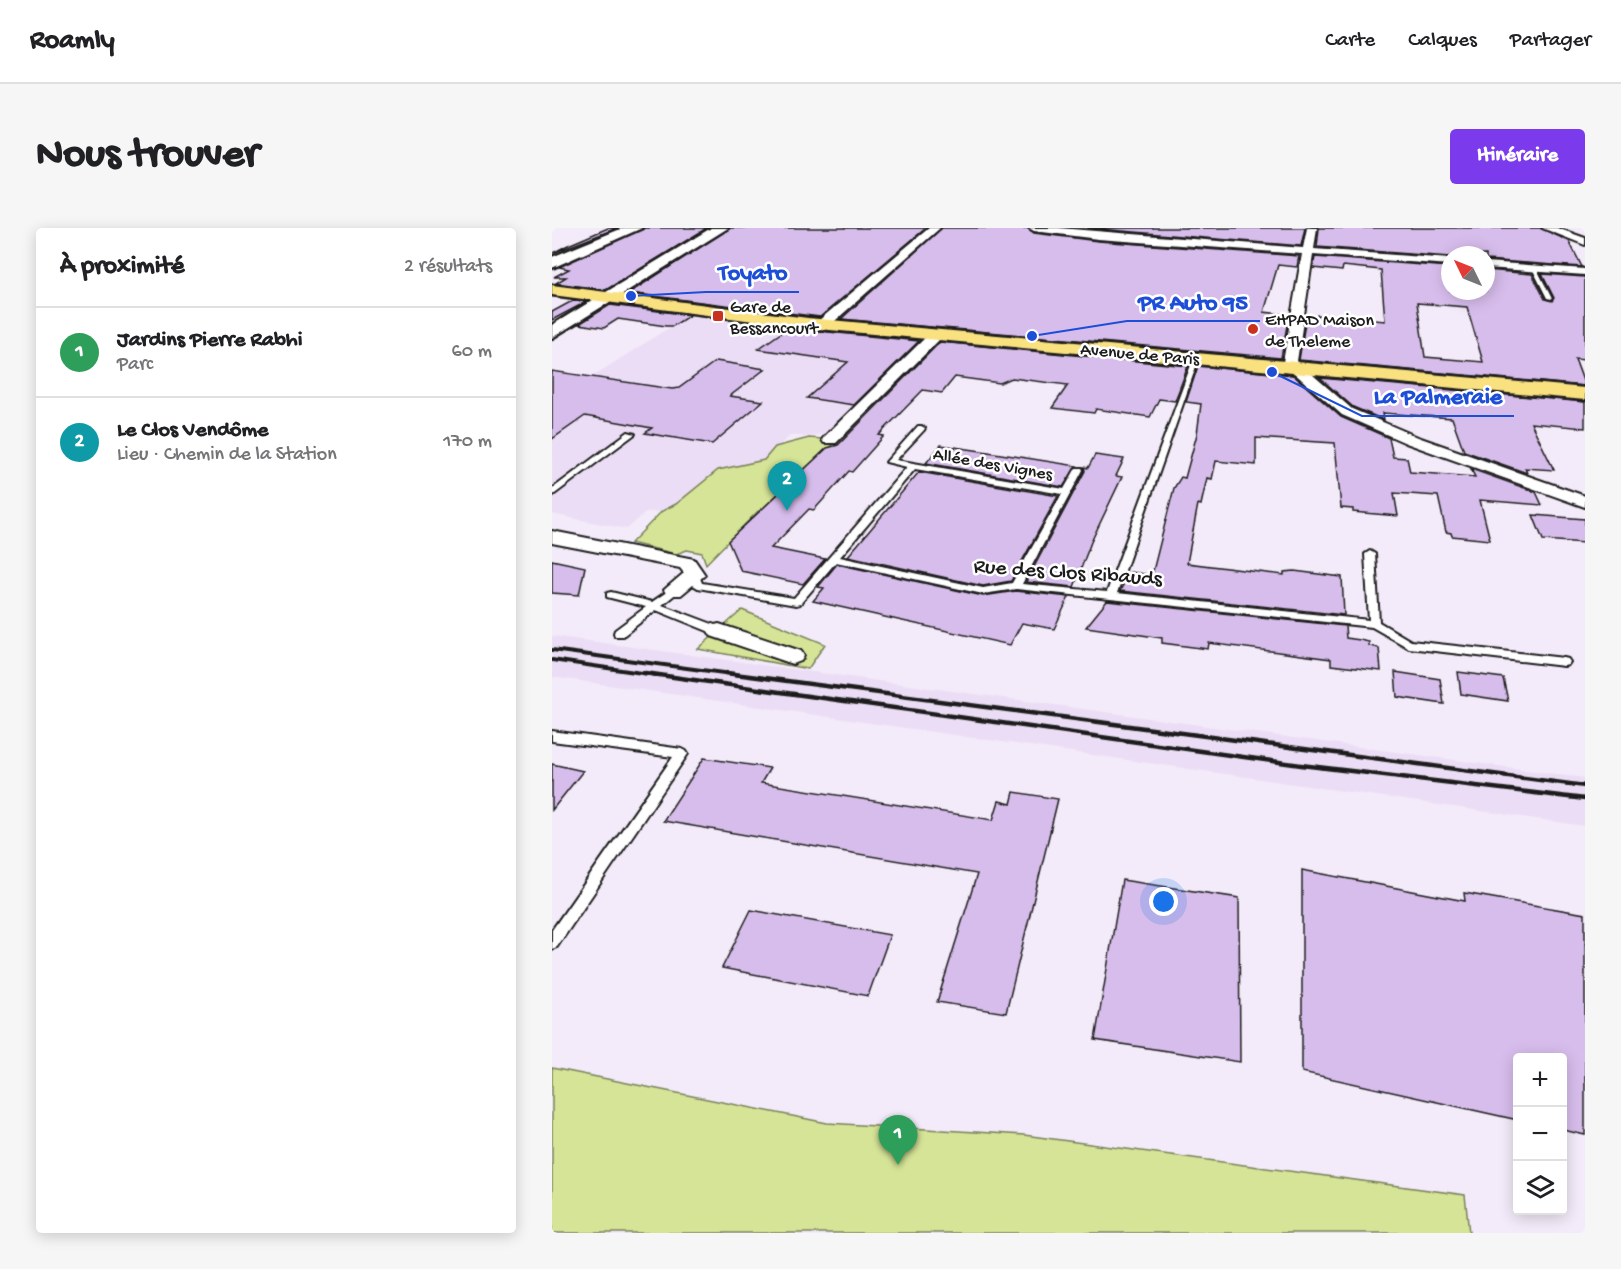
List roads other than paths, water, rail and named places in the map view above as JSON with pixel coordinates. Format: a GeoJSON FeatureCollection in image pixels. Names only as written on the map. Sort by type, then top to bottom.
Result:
{"type":"FeatureCollection","features":[{"type":"Feature","properties":{"kind":"main road","name":"Avenue de Paris"},"geometry":{"type":"LineString","coordinates":[[552,290],[932,339],[1197,358],[1585,394]]}},
{"type":"Feature","properties":{"kind":"street"},"geometry":{"type":"LineString","coordinates":[[552,263],[635,228]]}},
{"type":"Feature","properties":{"kind":"street"},"geometry":{"type":"LineString","coordinates":[[552,333],[721,228]]}},
{"type":"Feature","properties":{"kind":"street"},"geometry":{"type":"LineString","coordinates":[[823,324],[935,228]]}},
{"type":"Feature","properties":{"kind":"street"},"geometry":{"type":"LineString","coordinates":[[1034,228],[1098,236],[1441,261]]}},
{"type":"Feature","properties":{"kind":"street"},"geometry":{"type":"LineString","coordinates":[[1312,228],[1290,362],[1347,412],[1412,440],[1585,502]]}},
{"type":"Feature","properties":{"kind":"street"},"geometry":{"type":"LineString","coordinates":[[1547,228],[1585,242]]}},
{"type":"Feature","properties":{"kind":"street"},"geometry":{"type":"LineString","coordinates":[[1495,266],[1585,272]]}},
{"type":"Feature","properties":{"kind":"street"},"geometry":{"type":"LineString","coordinates":[[830,440],[932,339]]}},
{"type":"Feature","properties":{"kind":"street"},"geometry":{"type":"LineString","coordinates":[[552,537],[692,564],[674,590]]}},
{"type":"Feature","properties":{"kind":"street"},"geometry":{"type":"LineString","coordinates":[[719,631],[793,656]]}},
{"type":"Feature","properties":{"kind":"lane"},"geometry":{"type":"LineString","coordinates":[[1534,269],[1550,298]]}},
{"type":"Feature","properties":{"kind":"lane"},"geometry":{"type":"LineString","coordinates":[[1111,595],[1197,358]]}},
{"type":"Feature","properties":{"kind":"lane","name":"Allée des Vignes"},"geometry":{"type":"LineString","coordinates":[[921,428],[890,462],[1067,492]]}},
{"type":"Feature","properties":{"kind":"lane"},"geometry":{"type":"LineString","coordinates":[[552,493],[631,434]]}},
{"type":"Feature","properties":{"kind":"lane","name":"Allée des Vignes"},"geometry":{"type":"LineString","coordinates":[[836,559],[913,466]]}},
{"type":"Feature","properties":{"kind":"lane","name":"Allée des Vignes"},"geometry":{"type":"LineString","coordinates":[[1016,586],[1079,470]]}},
{"type":"Feature","properties":{"kind":"lane"},"geometry":{"type":"LineString","coordinates":[[1370,554],[1374,624]]}},
{"type":"Feature","properties":{"kind":"lane"},"geometry":{"type":"LineString","coordinates":[[692,564],[698,585],[796,602],[836,559]]}},
{"type":"Feature","properties":{"kind":"lane","name":"Rue des Clos Ribauds"},"geometry":{"type":"LineString","coordinates":[[836,559],[983,591],[1016,586],[1374,624],[1409,644],[1564,662]]}},
{"type":"Feature","properties":{"kind":"lane"},"geometry":{"type":"LineString","coordinates":[[619,633],[674,590]]}},
{"type":"Feature","properties":{"kind":"lane"},"geometry":{"type":"LineString","coordinates":[[611,595],[656,606],[719,631]]}},
{"type":"Feature","properties":{"kind":"lane"},"geometry":{"type":"LineString","coordinates":[[552,736],[682,754],[552,942]]}},
{"type":"Feature","properties":{"kind":"railway"},"geometry":{"type":"LineString","coordinates":[[552,650],[739,675]]}},
{"type":"Feature","properties":{"kind":"railway"},"geometry":{"type":"LineString","coordinates":[[552,660],[656,675]]}},
{"type":"Feature","properties":{"kind":"railway"},"geometry":{"type":"LineString","coordinates":[[645,673],[1301,765],[1585,799]]}},
{"type":"Feature","properties":{"kind":"railway"},"geometry":{"type":"LineString","coordinates":[[727,673],[1585,786]]}},
{"type":"Feature","properties":{"kind":"place","name":"Toyato"},"geometry":{"type":"Point","coordinates":[631,296]}},
{"type":"Feature","properties":{"kind":"place","name":"Gare de Bessancourt"},"geometry":{"type":"Point","coordinates":[718,316]}},
{"type":"Feature","properties":{"kind":"place","name":"EHPAD Maison de Theleme"},"geometry":{"type":"Point","coordinates":[1253,329]}},
{"type":"Feature","properties":{"kind":"place","name":"PR Auto 95"},"geometry":{"type":"Point","coordinates":[1032,336]}},
{"type":"Feature","properties":{"kind":"place","name":"La Palmeraie"},"geometry":{"type":"Point","coordinates":[1272,372]}},
{"type":"Feature","properties":{"kind":"place","name":"Le Clos Vendôme"},"geometry":{"type":"Point","coordinates":[787,511]}},
{"type":"Feature","properties":{"kind":"place","name":"Jardins Pierre Rabhi"},"geometry":{"type":"Point","coordinates":[898,1165]}}]}
